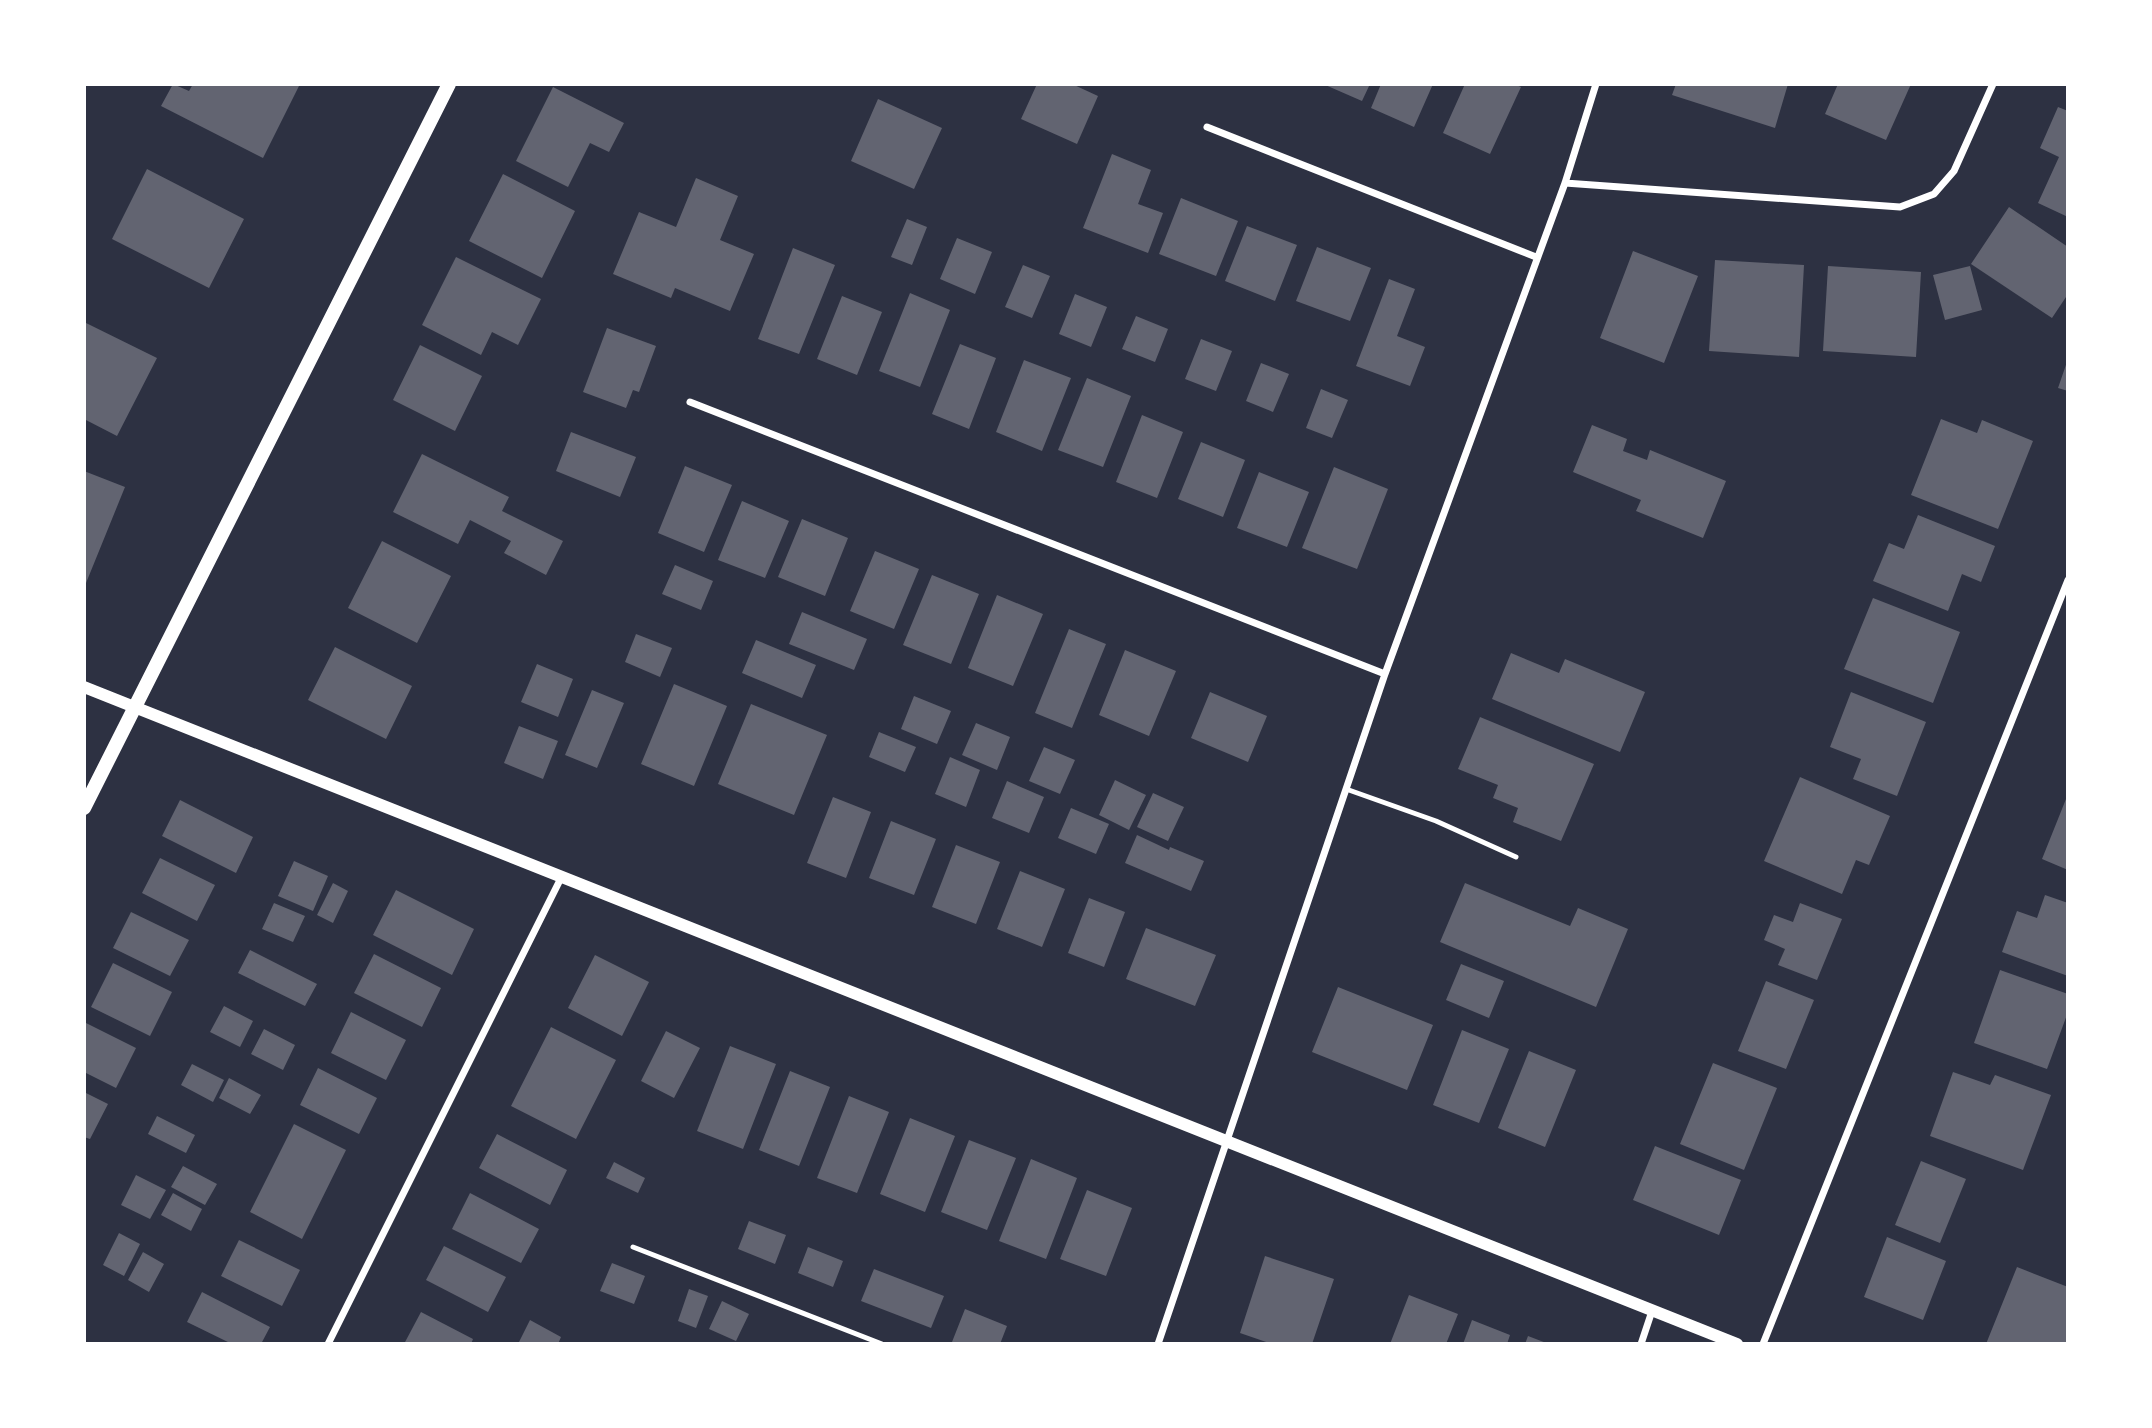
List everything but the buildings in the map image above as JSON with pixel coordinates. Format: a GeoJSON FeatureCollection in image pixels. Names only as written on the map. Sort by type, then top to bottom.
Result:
{"type":"FeatureCollection","features":[{"type":"Feature","properties":{"kind":"main road"},"geometry":{"type":"LineString","coordinates":[[84,807],[449,84]]}},
{"type":"Feature","properties":{"kind":"street"},"geometry":{"type":"LineString","coordinates":[[1158,1344],[1385,674],[1564,183],[1596,84]]}},
{"type":"Feature","properties":{"kind":"street"},"geometry":{"type":"LineString","coordinates":[[1564,183],[1900,207],[1934,194],[1954,171],[1993,84]]}},
{"type":"Feature","properties":{"kind":"street"},"geometry":{"type":"LineString","coordinates":[[1207,127],[1536,257]]}},
{"type":"Feature","properties":{"kind":"street"},"geometry":{"type":"LineString","coordinates":[[691,402],[1385,674]]}},
{"type":"Feature","properties":{"kind":"street"},"geometry":{"type":"LineString","coordinates":[[1763,1344],[2068,580]]}},
{"type":"Feature","properties":{"kind":"street"},"geometry":{"type":"LineString","coordinates":[[84,687],[1737,1344]]}},
{"type":"Feature","properties":{"kind":"street"},"geometry":{"type":"LineString","coordinates":[[328,1344],[561,878]]}},
{"type":"Feature","properties":{"kind":"street"},"geometry":{"type":"LineString","coordinates":[[1641,1344],[1651,1311]]}},
{"type":"Feature","properties":{"kind":"lane"},"geometry":{"type":"LineString","coordinates":[[1346,789],[1436,821],[1516,857]]}},
{"type":"Feature","properties":{"kind":"lane"},"geometry":{"type":"LineString","coordinates":[[633,1247],[882,1344]]}}]}
